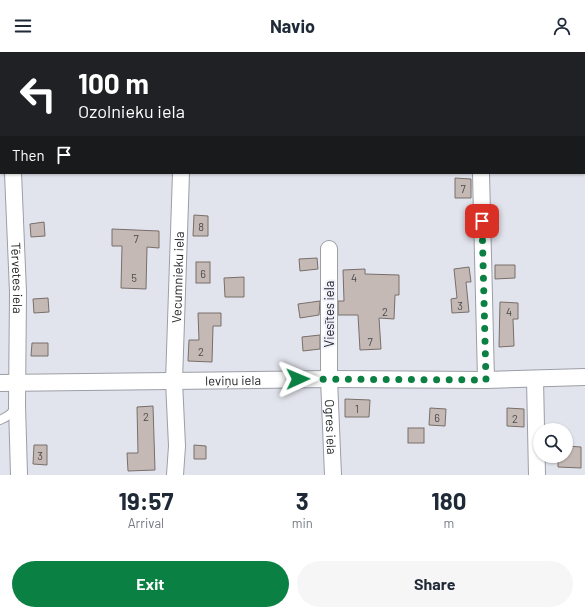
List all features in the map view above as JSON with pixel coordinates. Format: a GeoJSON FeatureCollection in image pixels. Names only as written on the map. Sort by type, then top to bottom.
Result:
{"type":"FeatureCollection","features":[{"type":"Feature","properties":{"kind":"street","name":"Tērvetes iela"},"geometry":{"type":"LineString","coordinates":[[13,174],[18,292],[17,405],[19,475]]}},
{"type":"Feature","properties":{"kind":"street","name":"Vecumnieku iela"},"geometry":{"type":"LineString","coordinates":[[176,475],[177,446],[174,381],[181,174]]}},
{"type":"Feature","properties":{"kind":"street"},"geometry":{"type":"LineString","coordinates":[[481,174],[486,380]]}},
{"type":"Feature","properties":{"kind":"street","name":"Viesītes iela"},"geometry":{"type":"LineString","coordinates":[[329,249],[329,378]]}},
{"type":"Feature","properties":{"kind":"street","name":"Ieviņu iela"},"geometry":{"type":"LineString","coordinates":[[0,383],[329,378],[486,380],[585,377]]}},
{"type":"Feature","properties":{"kind":"street","name":"Ogres iela"},"geometry":{"type":"LineString","coordinates":[[329,378],[333,475]]}},
{"type":"Feature","properties":{"kind":"street"},"geometry":{"type":"LineString","coordinates":[[534,379],[537,475]]}},
{"type":"Feature","properties":{"kind":"lane"},"geometry":{"type":"LineString","coordinates":[[0,420],[13,412],[17,405]]}},
{"type":"Feature","properties":{"kind":"building"},"geometry":{"type":"Polygon","coordinates":[[[455,178],[471,179],[471,198],[455,198],[455,178]]]}},
{"type":"Feature","properties":{"kind":"building"},"geometry":{"type":"Polygon","coordinates":[[[194,215],[208,216],[208,236],[193,236],[194,215]]]}},
{"type":"Feature","properties":{"kind":"building"},"geometry":{"type":"Polygon","coordinates":[[[44,222],[45,236],[31,237],[30,224],[44,222]]]}},
{"type":"Feature","properties":{"kind":"building"},"geometry":{"type":"Polygon","coordinates":[[[112,229],[159,231],[159,248],[147,247],[146,289],[121,288],[122,246],[112,246],[112,229]]]}},
{"type":"Feature","properties":{"kind":"building"},"geometry":{"type":"Polygon","coordinates":[[[317,258],[318,269],[300,271],[299,259],[317,258]]]}},
{"type":"Feature","properties":{"kind":"building"},"geometry":{"type":"Polygon","coordinates":[[[196,262],[210,262],[210,283],[196,283],[196,262]]]}},
{"type":"Feature","properties":{"kind":"building"},"geometry":{"type":"Polygon","coordinates":[[[495,265],[515,265],[515,278],[495,279],[495,265]]]}},
{"type":"Feature","properties":{"kind":"building"},"geometry":{"type":"Polygon","coordinates":[[[469,267],[471,282],[466,282],[469,312],[452,313],[451,299],[457,298],[454,269],[469,267]]]}},
{"type":"Feature","properties":{"kind":"building"},"geometry":{"type":"Polygon","coordinates":[[[365,269],[365,274],[399,275],[399,295],[395,295],[394,319],[379,318],[381,349],[360,350],[358,315],[338,315],[338,301],[344,301],[343,270],[365,269]]]}},
{"type":"Feature","properties":{"kind":"building"},"geometry":{"type":"Polygon","coordinates":[[[244,277],[244,297],[225,297],[224,278],[244,277]]]}},
{"type":"Feature","properties":{"kind":"building"},"geometry":{"type":"Polygon","coordinates":[[[48,298],[49,312],[34,313],[33,299],[48,298]]]}},
{"type":"Feature","properties":{"kind":"building"},"geometry":{"type":"Polygon","coordinates":[[[320,301],[319,315],[300,318],[298,304],[320,301]]]}},
{"type":"Feature","properties":{"kind":"building"},"geometry":{"type":"Polygon","coordinates":[[[500,302],[518,303],[518,319],[513,319],[514,346],[499,347],[500,302]]]}},
{"type":"Feature","properties":{"kind":"building"},"geometry":{"type":"Polygon","coordinates":[[[198,313],[221,313],[221,326],[213,326],[212,362],[188,361],[189,340],[199,340],[198,313]]]}},
{"type":"Feature","properties":{"kind":"building"},"geometry":{"type":"Polygon","coordinates":[[[320,335],[320,349],[303,351],[302,337],[320,335]]]}},
{"type":"Feature","properties":{"kind":"building"},"geometry":{"type":"Polygon","coordinates":[[[32,343],[48,343],[48,356],[31,356],[32,343]]]}},
{"type":"Feature","properties":{"kind":"building"},"geometry":{"type":"Polygon","coordinates":[[[345,399],[370,400],[369,417],[345,417],[345,399]]]}},
{"type":"Feature","properties":{"kind":"building"},"geometry":{"type":"Polygon","coordinates":[[[153,406],[155,470],[128,471],[127,453],[138,453],[137,407],[153,406]]]}},
{"type":"Feature","properties":{"kind":"building"},"geometry":{"type":"Polygon","coordinates":[[[430,408],[446,409],[445,426],[429,425],[430,408]]]}},
{"type":"Feature","properties":{"kind":"building"},"geometry":{"type":"Polygon","coordinates":[[[507,408],[524,409],[524,427],[507,426],[507,408]]]}},
{"type":"Feature","properties":{"kind":"building"},"geometry":{"type":"Polygon","coordinates":[[[408,428],[424,428],[424,443],[408,443],[408,428]]]}},
{"type":"Feature","properties":{"kind":"building"},"geometry":{"type":"Polygon","coordinates":[[[34,445],[47,445],[47,465],[33,464],[34,445]]]}},
{"type":"Feature","properties":{"kind":"building"},"geometry":{"type":"Polygon","coordinates":[[[194,445],[206,446],[206,459],[194,459],[194,445]]]}},
{"type":"Feature","properties":{"kind":"building"},"geometry":{"type":"Polygon","coordinates":[[[573,446],[581,447],[581,468],[558,467],[558,463],[573,463],[573,446]]]}},
{"type":"Feature","properties":{"kind":"route"},"geometry":{"type":"LineString","coordinates":[[298,379],[486,380],[482,221]]}}]}
